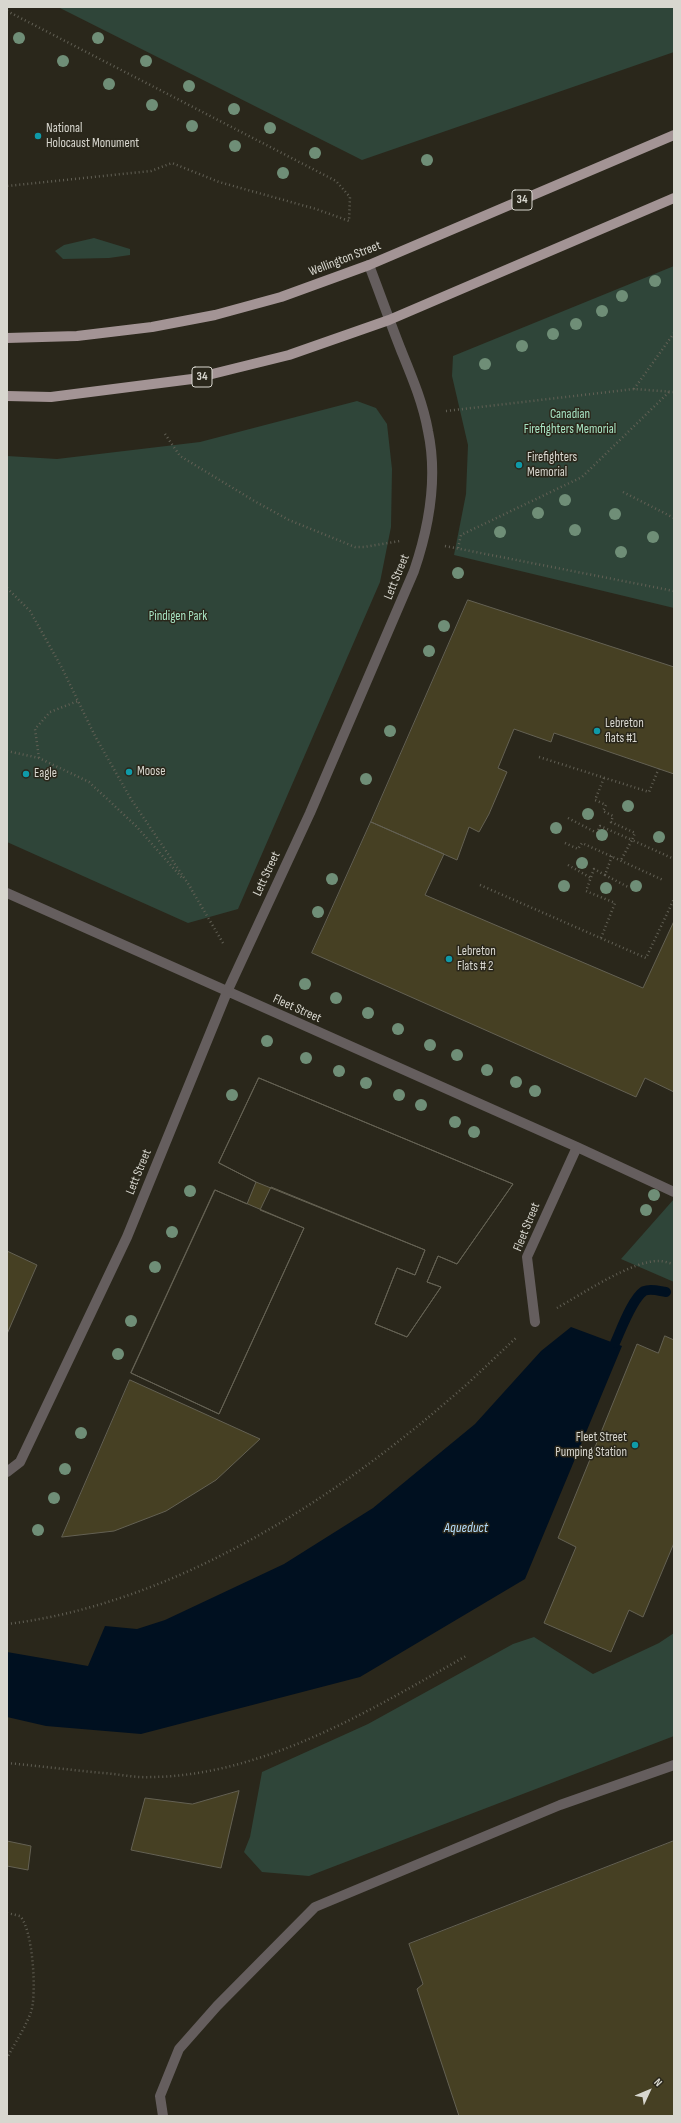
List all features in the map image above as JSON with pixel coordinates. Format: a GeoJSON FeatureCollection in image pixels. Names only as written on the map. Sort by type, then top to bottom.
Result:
{"type":"FeatureCollection","features":[{"type":"Feature","properties":{"kind":"main road","name":"Wellington Street"},"geometry":{"type":"LineString","coordinates":[[7,338],[76,336],[152,327],[215,315],[281,297],[369,265],[674,135]]}},
{"type":"Feature","properties":{"kind":"main road","name":"34"},"geometry":{"type":"LineString","coordinates":[[7,396],[51,397],[192,379],[289,355],[389,320],[674,198]]}},
{"type":"Feature","properties":{"kind":"street","name":"Lett Street"},"geometry":{"type":"LineString","coordinates":[[7,1472],[20,1462],[127,1237],[227,992],[313,806],[414,571],[424,542],[431,504],[432,466],[429,432],[369,265]]}},
{"type":"Feature","properties":{"kind":"street","name":"Fleet Street"},"geometry":{"type":"LineString","coordinates":[[7,893],[577,1147],[674,1192]]}},
{"type":"Feature","properties":{"kind":"street","name":"Fleet Street"},"geometry":{"type":"LineString","coordinates":[[534,1322],[527,1257],[577,1147]]}},
{"type":"Feature","properties":{"kind":"street"},"geometry":{"type":"LineString","coordinates":[[162,2116],[160,2096],[179,2049],[217,2006],[315,1907],[560,1805],[674,1765]]}},
{"type":"Feature","properties":{"kind":"path"},"geometry":{"type":"LineString","coordinates":[[7,11],[336,181],[350,197],[350,221],[316,209],[219,182],[172,163],[151,171],[7,186]]}},
{"type":"Feature","properties":{"kind":"path"},"geometry":{"type":"LineString","coordinates":[[634,389],[674,333]]}},
{"type":"Feature","properties":{"kind":"path"},"geometry":{"type":"LineString","coordinates":[[423,412],[456,410],[634,389],[674,392]]}},
{"type":"Feature","properties":{"kind":"path"},"geometry":{"type":"LineString","coordinates":[[458,548],[461,535],[582,477],[669,392]]}},
{"type":"Feature","properties":{"kind":"path"},"geometry":{"type":"LineString","coordinates":[[165,434],[180,456],[284,518],[342,543],[364,547],[395,541],[424,542],[674,591]]}},
{"type":"Feature","properties":{"kind":"path"},"geometry":{"type":"LineString","coordinates":[[623,492],[674,518]]}},
{"type":"Feature","properties":{"kind":"path"},"geometry":{"type":"LineString","coordinates":[[7,588],[30,611],[131,799],[191,888],[223,940],[224,948]]}},
{"type":"Feature","properties":{"kind":"path"},"geometry":{"type":"LineString","coordinates":[[40,758],[35,729],[50,712],[78,701]]}},
{"type":"Feature","properties":{"kind":"path"},"geometry":{"type":"LineString","coordinates":[[7,751],[40,758],[89,782],[136,826],[191,888]]}},
{"type":"Feature","properties":{"kind":"path"},"geometry":{"type":"LineString","coordinates":[[539,757],[649,792],[658,768]]}},
{"type":"Feature","properties":{"kind":"path"},"geometry":{"type":"LineString","coordinates":[[604,778],[595,800],[606,805],[603,811],[614,816],[611,822],[635,833],[621,860]]}},
{"type":"Feature","properties":{"kind":"path"},"geometry":{"type":"LineString","coordinates":[[568,818],[597,833],[600,826],[674,859]]}},
{"type":"Feature","properties":{"kind":"path"},"geometry":{"type":"LineString","coordinates":[[565,842],[578,849],[582,843],[663,880]]}},
{"type":"Feature","properties":{"kind":"path"},"geometry":{"type":"LineString","coordinates":[[605,875],[612,856]]}},
{"type":"Feature","properties":{"kind":"path"},"geometry":{"type":"LineString","coordinates":[[568,866],[591,878]]}},
{"type":"Feature","properties":{"kind":"path"},"geometry":{"type":"LineString","coordinates":[[601,938],[615,903],[586,891],[594,870],[628,887]]}},
{"type":"Feature","properties":{"kind":"path"},"geometry":{"type":"LineString","coordinates":[[480,885],[646,958],[674,899]]}},
{"type":"Feature","properties":{"kind":"path"},"geometry":{"type":"LineString","coordinates":[[7,1624],[32,1621],[81,1609],[137,1592],[227,1552],[280,1523],[372,1461],[451,1399],[534,1322],[624,1271],[645,1263],[658,1261],[674,1264]]}},
{"type":"Feature","properties":{"kind":"path"},"geometry":{"type":"LineString","coordinates":[[7,1763],[150,1778],[222,1770],[276,1753],[382,1704],[466,1656]]}},
{"type":"Feature","properties":{"kind":"path"},"geometry":{"type":"LineString","coordinates":[[7,1913],[20,1916],[27,1926],[34,1968],[32,2011],[7,2058]]}},
{"type":"Feature","properties":{"kind":"green space"},"geometry":{"type":"Polygon","coordinates":[[[58,7],[674,7],[674,52],[362,160],[58,7]]]}},
{"type":"Feature","properties":{"kind":"green space"},"geometry":{"type":"Polygon","coordinates":[[[94,238],[130,249],[130,255],[109,258],[63,259],[55,251],[64,245],[94,238]]]}},
{"type":"Feature","properties":{"kind":"green space","name":"Canadian Firefighters Memorial"},"geometry":{"type":"Polygon","coordinates":[[[674,266],[674,608],[454,555],[466,494],[468,445],[452,376],[453,356],[674,266]]]}},
{"type":"Feature","properties":{"kind":"green space","name":"Pindigen Park"},"geometry":{"type":"Polygon","coordinates":[[[357,401],[376,408],[387,424],[392,469],[391,527],[380,582],[238,909],[188,923],[7,842],[7,456],[57,459],[200,442],[357,401]]]}},
{"type":"Feature","properties":{"kind":"green space"},"geometry":{"type":"Polygon","coordinates":[[[674,1199],[674,1282],[621,1259],[674,1199]]]}},
{"type":"Feature","properties":{"kind":"green space"},"geometry":{"type":"Polygon","coordinates":[[[674,1633],[674,1736],[309,1876],[262,1872],[244,1852],[250,1837],[262,1772],[368,1724],[513,1644],[534,1637],[593,1674],[659,1643],[674,1633]]]}},
{"type":"Feature","properties":{"kind":"water","name":"Aqueduct"},"geometry":{"type":"Polygon","coordinates":[[[571,1327],[622,1346],[525,1579],[360,1677],[141,1734],[46,1726],[7,1717],[7,1652],[88,1666],[105,1626],[137,1629],[165,1620],[284,1564],[373,1508],[475,1424],[541,1351],[571,1327]]]}},
{"type":"Feature","properties":{"kind":"building","name":"Lebreton flats #1"},"geometry":{"type":"Polygon","coordinates":[[[468,600],[674,667],[674,774],[554,733],[551,742],[514,729],[498,768],[507,772],[489,814],[479,832],[469,827],[457,860],[371,822],[468,600]]]}},
{"type":"Feature","properties":{"kind":"building","name":"Lebreton Flats # 2"},"geometry":{"type":"Polygon","coordinates":[[[371,822],[444,854],[425,895],[643,988],[674,921],[674,1092],[645,1078],[636,1097],[312,953],[371,822]]]}},
{"type":"Feature","properties":{"kind":"building"},"geometry":{"type":"Polygon","coordinates":[[[259,1078],[513,1184],[457,1264],[438,1256],[427,1282],[441,1287],[407,1337],[375,1324],[397,1268],[415,1275],[425,1250],[271,1187],[260,1210],[304,1228],[219,1414],[131,1373],[215,1190],[247,1204],[256,1182],[219,1163],[259,1078]]]}},
{"type":"Feature","properties":{"kind":"building"},"geometry":{"type":"Polygon","coordinates":[[[259,1078],[513,1184],[457,1264],[438,1256],[427,1282],[441,1287],[407,1337],[375,1324],[397,1268],[415,1275],[425,1250],[256,1182],[219,1163],[259,1078]]]}},
{"type":"Feature","properties":{"kind":"building"},"geometry":{"type":"Polygon","coordinates":[[[215,1190],[304,1228],[219,1414],[131,1373],[215,1190]]]}},
{"type":"Feature","properties":{"kind":"building"},"geometry":{"type":"Polygon","coordinates":[[[7,1251],[37,1265],[7,1334],[7,1251]]]}},
{"type":"Feature","properties":{"kind":"building","name":"Fleet Street Pumping Station"},"geometry":{"type":"Polygon","coordinates":[[[665,1336],[674,1340],[674,1543],[643,1617],[629,1610],[611,1652],[544,1623],[576,1547],[558,1538],[637,1344],[658,1353],[665,1336]]]}},
{"type":"Feature","properties":{"kind":"building"},"geometry":{"type":"Polygon","coordinates":[[[130,1380],[260,1439],[216,1480],[166,1511],[114,1531],[62,1537],[130,1380]]]}},
{"type":"Feature","properties":{"kind":"building"},"geometry":{"type":"Polygon","coordinates":[[[239,1791],[221,1868],[131,1850],[145,1798],[192,1804],[239,1791]]]}},
{"type":"Feature","properties":{"kind":"building"},"geometry":{"type":"Polygon","coordinates":[[[7,1841],[31,1846],[28,1870],[7,1866],[7,1841]]]}},
{"type":"Feature","properties":{"kind":"building"},"geometry":{"type":"Polygon","coordinates":[[[674,1841],[674,2116],[459,2116],[417,1989],[423,1984],[409,1944],[674,1841]]]}},
{"type":"Feature","properties":{"kind":"waterway"},"geometry":{"type":"LineString","coordinates":[[615,1343],[627,1315],[640,1295],[644,1291],[649,1290],[666,1292]]}},
{"type":"Feature","properties":{"kind":"place","name":"National Holocaust Monument"},"geometry":{"type":"Point","coordinates":[38,136]}},
{"type":"Feature","properties":{"kind":"place","name":"Firefighters Memorial"},"geometry":{"type":"Point","coordinates":[519,465]}},
{"type":"Feature","properties":{"kind":"place","name":"Lebreton flats #1"},"geometry":{"type":"Point","coordinates":[597,731]}},
{"type":"Feature","properties":{"kind":"place","name":"Moose"},"geometry":{"type":"Point","coordinates":[129,772]}},
{"type":"Feature","properties":{"kind":"place","name":"Eagle"},"geometry":{"type":"Point","coordinates":[26,774]}},
{"type":"Feature","properties":{"kind":"place","name":"Lebreton Flats # 2"},"geometry":{"type":"Point","coordinates":[449,959]}},
{"type":"Feature","properties":{"kind":"place","name":"Fleet Street Pumping Station"},"geometry":{"type":"Point","coordinates":[635,1445]}}]}
